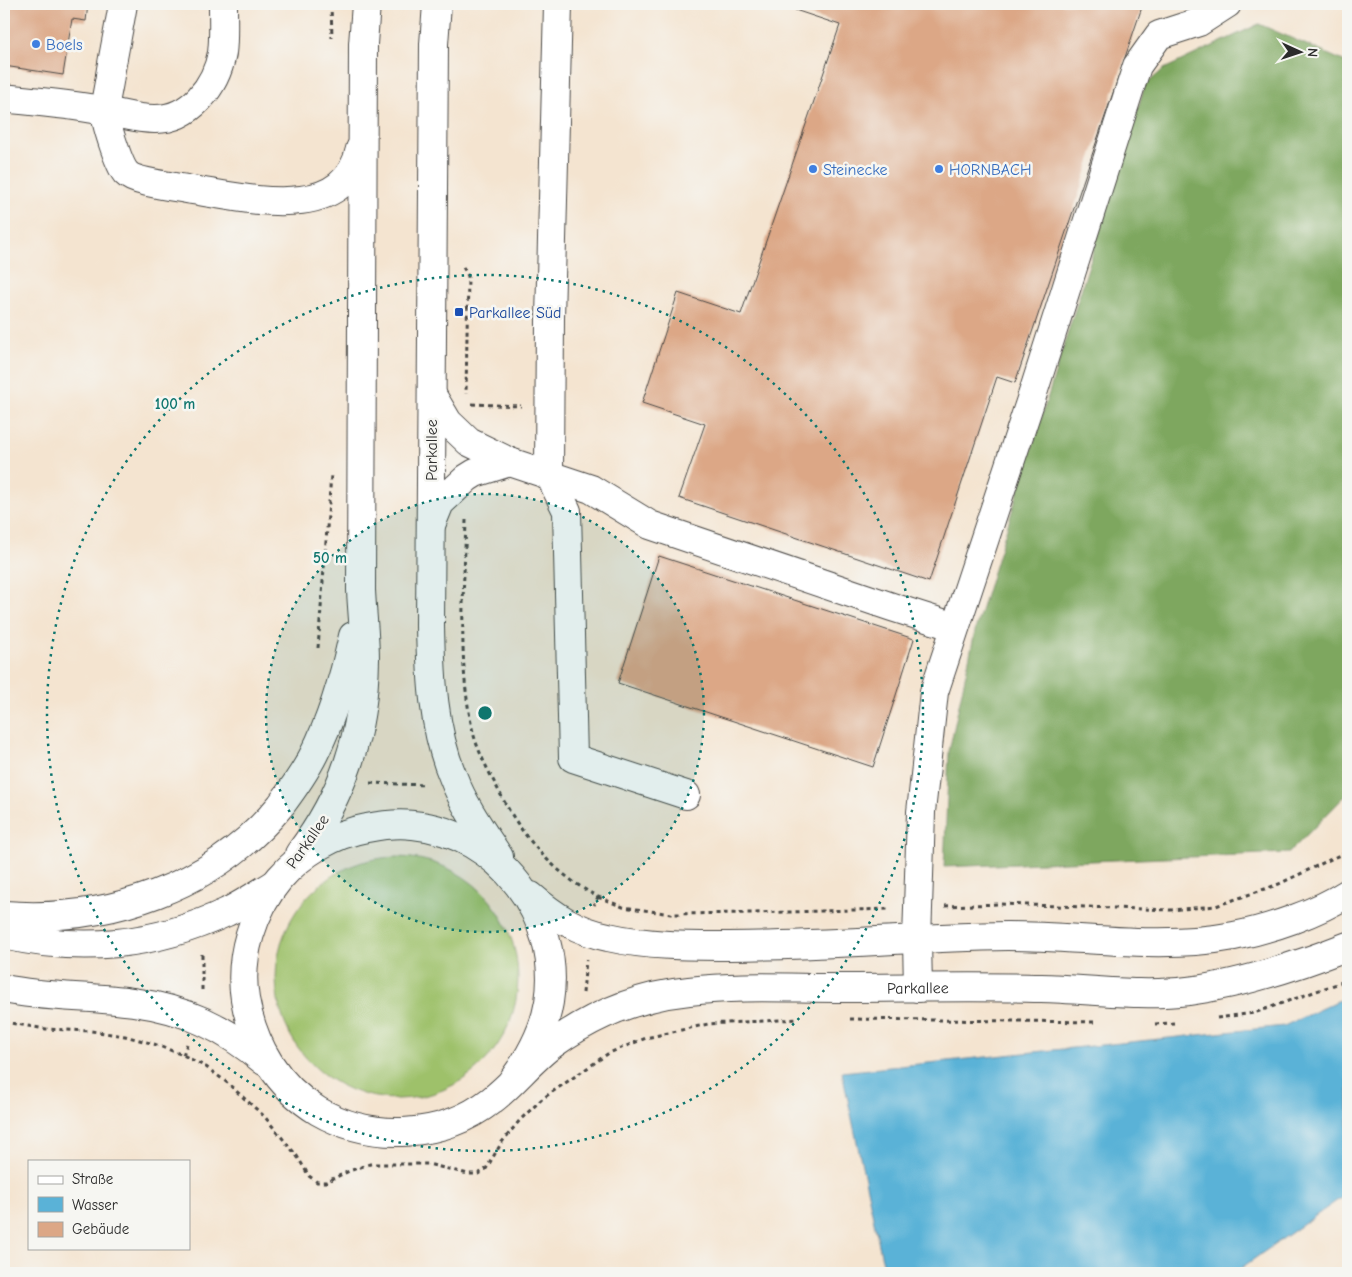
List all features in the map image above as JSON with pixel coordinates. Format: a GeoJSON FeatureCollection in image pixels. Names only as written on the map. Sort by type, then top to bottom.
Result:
{"type":"FeatureCollection","features":[{"type":"Feature","properties":{"kind":"street"},"geometry":{"type":"LineString","coordinates":[[123,4],[104,110],[118,158],[127,175],[146,182],[264,201],[288,202],[310,199],[330,190],[348,178],[358,157],[363,132]]}},
{"type":"Feature","properties":{"kind":"street"},"geometry":{"type":"LineString","coordinates":[[4,98],[104,110],[156,120],[178,115],[200,99],[212,80],[222,53],[223,4]]}},
{"type":"Feature","properties":{"kind":"street","name":"Parkallee"},"geometry":{"type":"LineString","coordinates":[[272,1069],[258,1044],[248,1017],[243,989],[244,961],[250,933],[261,906],[326,815],[344,775],[357,734],[363,689],[365,658],[361,590],[363,44],[366,4]]}},
{"type":"Feature","properties":{"kind":"street","name":"Parkallee"},"geometry":{"type":"LineString","coordinates":[[437,4],[434,44],[431,672],[440,735],[452,776],[471,815],[533,907],[543,929],[548,952],[551,976],[550,999],[545,1022],[536,1045],[510,1084]]}},
{"type":"Feature","properties":{"kind":"street"},"geometry":{"type":"LineString","coordinates":[[558,4],[548,474],[567,510],[573,758],[686,795]]}},
{"type":"Feature","properties":{"kind":"street"},"geometry":{"type":"LineString","coordinates":[[918,988],[917,940],[921,812],[934,692],[954,627],[1033,393],[1137,66],[1159,35],[1199,22],[1227,4]]}},
{"type":"Feature","properties":{"kind":"street"},"geometry":{"type":"LineString","coordinates":[[432,395],[448,422],[469,442],[510,462],[591,489],[650,525],[954,627]]}},
{"type":"Feature","properties":{"kind":"street"},"geometry":{"type":"LineString","coordinates":[[431,526],[440,503],[467,478],[475,473],[510,462]]}},
{"type":"Feature","properties":{"kind":"street"},"geometry":{"type":"LineString","coordinates":[[4,915],[66,915],[106,909],[142,900],[175,887],[208,869],[251,837],[293,789],[314,756],[331,717],[344,678],[361,590]]}},
{"type":"Feature","properties":{"kind":"street","name":"Parkallee"},"geometry":{"type":"LineString","coordinates":[[4,935],[30,941],[69,946],[102,946],[134,942],[193,926],[242,904],[280,878],[304,855],[329,840],[356,830],[384,825],[412,825],[441,831],[467,841],[492,857],[516,882],[559,918],[588,932],[628,941],[691,946],[784,946],[1006,936],[1149,942],[1195,941],[1235,936],[1291,920],[1348,893]]}},
{"type":"Feature","properties":{"kind":"street","name":"Parkallee"},"geometry":{"type":"LineString","coordinates":[[4,989],[38,995],[133,1002],[168,1008],[197,1018],[227,1033],[247,1047],[272,1069],[294,1093],[313,1108],[334,1119],[356,1127],[379,1132],[403,1133],[427,1130],[450,1124],[472,1114],[491,1101],[553,1044],[613,1010],[666,994],[721,988],[1006,987],[1152,993],[1190,990],[1236,982],[1296,966],[1348,946]]}},
{"type":"Feature","properties":{"kind":"path"},"geometry":{"type":"LineString","coordinates":[[459,259],[468,276],[466,394]]}},
{"type":"Feature","properties":{"kind":"path"},"geometry":{"type":"LineString","coordinates":[[469,442],[469,420],[466,404],[549,407]]}},
{"type":"Feature","properties":{"kind":"path"},"geometry":{"type":"LineString","coordinates":[[317,656],[320,640],[327,514],[332,466]]}},
{"type":"Feature","properties":{"kind":"path"},"geometry":{"type":"LineString","coordinates":[[467,478],[463,630],[464,667],[474,733],[485,764],[511,814],[528,838],[545,858],[564,875],[598,897],[623,906],[672,914],[1000,904],[1171,910],[1216,906],[1279,884],[1348,851]]}},
{"type":"Feature","properties":{"kind":"path"},"geometry":{"type":"LineString","coordinates":[[344,775],[373,784],[423,786],[485,764]]}},
{"type":"Feature","properties":{"kind":"path"},"geometry":{"type":"LineString","coordinates":[[598,897],[590,913],[583,999],[609,1053],[646,1038],[708,1024],[799,1019]]}},
{"type":"Feature","properties":{"kind":"path"},"geometry":{"type":"LineString","coordinates":[[1215,1018],[1254,1013],[1348,980]]}},
{"type":"Feature","properties":{"kind":"path"},"geometry":{"type":"LineString","coordinates":[[849,1019],[1102,1022]]}},
{"type":"Feature","properties":{"kind":"path"},"geometry":{"type":"LineString","coordinates":[[1148,1024],[1176,1023]]}},
{"type":"Feature","properties":{"kind":"green space"},"geometry":{"type":"Polygon","coordinates":[[[1259,24],[1348,63],[1348,793],[1289,853],[944,867],[949,751],[976,627],[1145,85],[1164,69],[1259,24]]]}},
{"type":"Feature","properties":{"kind":"green space"},"geometry":{"type":"Polygon","coordinates":[[[397,857],[421,859],[443,866],[464,877],[483,892],[498,911],[509,932],[516,954],[518,978],[516,1002],[509,1024],[498,1045],[483,1064],[464,1079],[443,1090],[421,1097],[397,1099],[373,1097],[351,1090],[330,1079],[311,1064],[296,1045],[285,1024],[278,1002],[276,978],[278,954],[285,932],[296,911],[311,892],[330,877],[351,866],[373,859],[397,857]]]}},
{"type":"Feature","properties":{"kind":"water"},"geometry":{"type":"Polygon","coordinates":[[[1348,996],[1348,1193],[1234,1273],[885,1273],[842,1072],[1284,1026],[1348,996]]]}},
{"type":"Feature","properties":{"kind":"building","name":"Boels"},"geometry":{"type":"Polygon","coordinates":[[[4,4],[88,4],[86,21],[72,19],[63,75],[4,66],[4,4]]]}},
{"type":"Feature","properties":{"kind":"building","name":"HORNBACH"},"geometry":{"type":"Polygon","coordinates":[[[797,4],[1143,4],[1015,383],[997,377],[929,582],[679,498],[705,424],[642,403],[678,293],[741,314],[840,25],[795,10],[797,4]]]}},
{"type":"Feature","properties":{"kind":"building"},"geometry":{"type":"Polygon","coordinates":[[[659,556],[914,639],[873,767],[618,683],[659,556]]]}},
{"type":"Feature","properties":{"kind":"place","name":"Boels"},"geometry":{"type":"Point","coordinates":[36,44]}},
{"type":"Feature","properties":{"kind":"place","name":"Steinecke"},"geometry":{"type":"Point","coordinates":[813,169]}},
{"type":"Feature","properties":{"kind":"place","name":"HORNBACH"},"geometry":{"type":"Point","coordinates":[939,169]}},
{"type":"Feature","properties":{"kind":"place","name":"Parkallee Süd"},"geometry":{"type":"Point","coordinates":[459,312]}}]}
